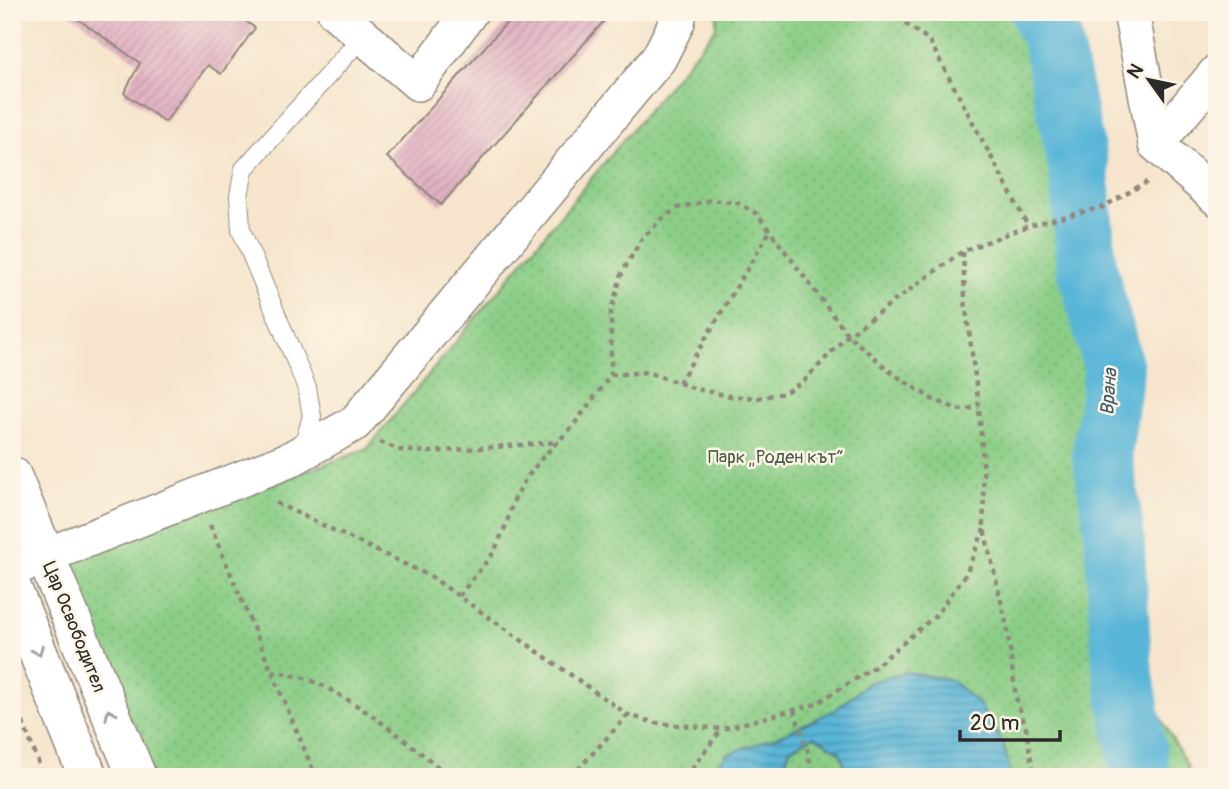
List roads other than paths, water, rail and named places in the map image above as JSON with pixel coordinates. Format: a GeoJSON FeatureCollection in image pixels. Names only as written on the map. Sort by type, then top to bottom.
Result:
{"type":"FeatureCollection","features":[{"type":"Feature","properties":{"kind":"street"},"geometry":{"type":"LineString","coordinates":[[335,12],[418,83],[470,12]]}},
{"type":"Feature","properties":{"kind":"street"},"geometry":{"type":"LineString","coordinates":[[29,563],[289,460],[355,423],[659,58],[677,22],[679,12]]}},
{"type":"Feature","properties":{"kind":"street"},"geometry":{"type":"LineString","coordinates":[[1131,12],[1156,144],[1217,198]]}},
{"type":"Feature","properties":{"kind":"street"},"geometry":{"type":"LineString","coordinates":[[1156,144],[1217,72]]}},
{"type":"Feature","properties":{"kind":"street","name":"Цар Освободител"},"geometry":{"type":"LineString","coordinates":[[12,476],[29,563],[137,777]]}},
{"type":"Feature","properties":{"kind":"street"},"geometry":{"type":"LineString","coordinates":[[12,588],[88,777]]}},
{"type":"Feature","properties":{"kind":"lane"},"geometry":{"type":"LineString","coordinates":[[289,460],[306,437],[312,416],[307,388],[241,230],[239,196],[244,169],[363,36]]}},
{"type":"Feature","properties":{"kind":"water"},"geometry":{"type":"Polygon","coordinates":[[[906,672],[951,680],[978,703],[1004,745],[1011,777],[846,777],[847,772],[839,751],[814,736],[790,749],[782,771],[783,777],[708,777],[727,754],[781,735],[835,710],[868,683],[906,672]]]}},
{"type":"Feature","properties":{"kind":"waterway","name":"Врана"},"geometry":{"type":"LineString","coordinates":[[1040,12],[1052,39],[1078,165],[1087,267],[1114,369],[1102,454],[1114,530],[1122,665],[1141,777]]}},
{"type":"Feature","properties":{"kind":"park label","name":"Парк „Роден кът“"},"geometry":{"type":"Point","coordinates":[776,457]}}]}
